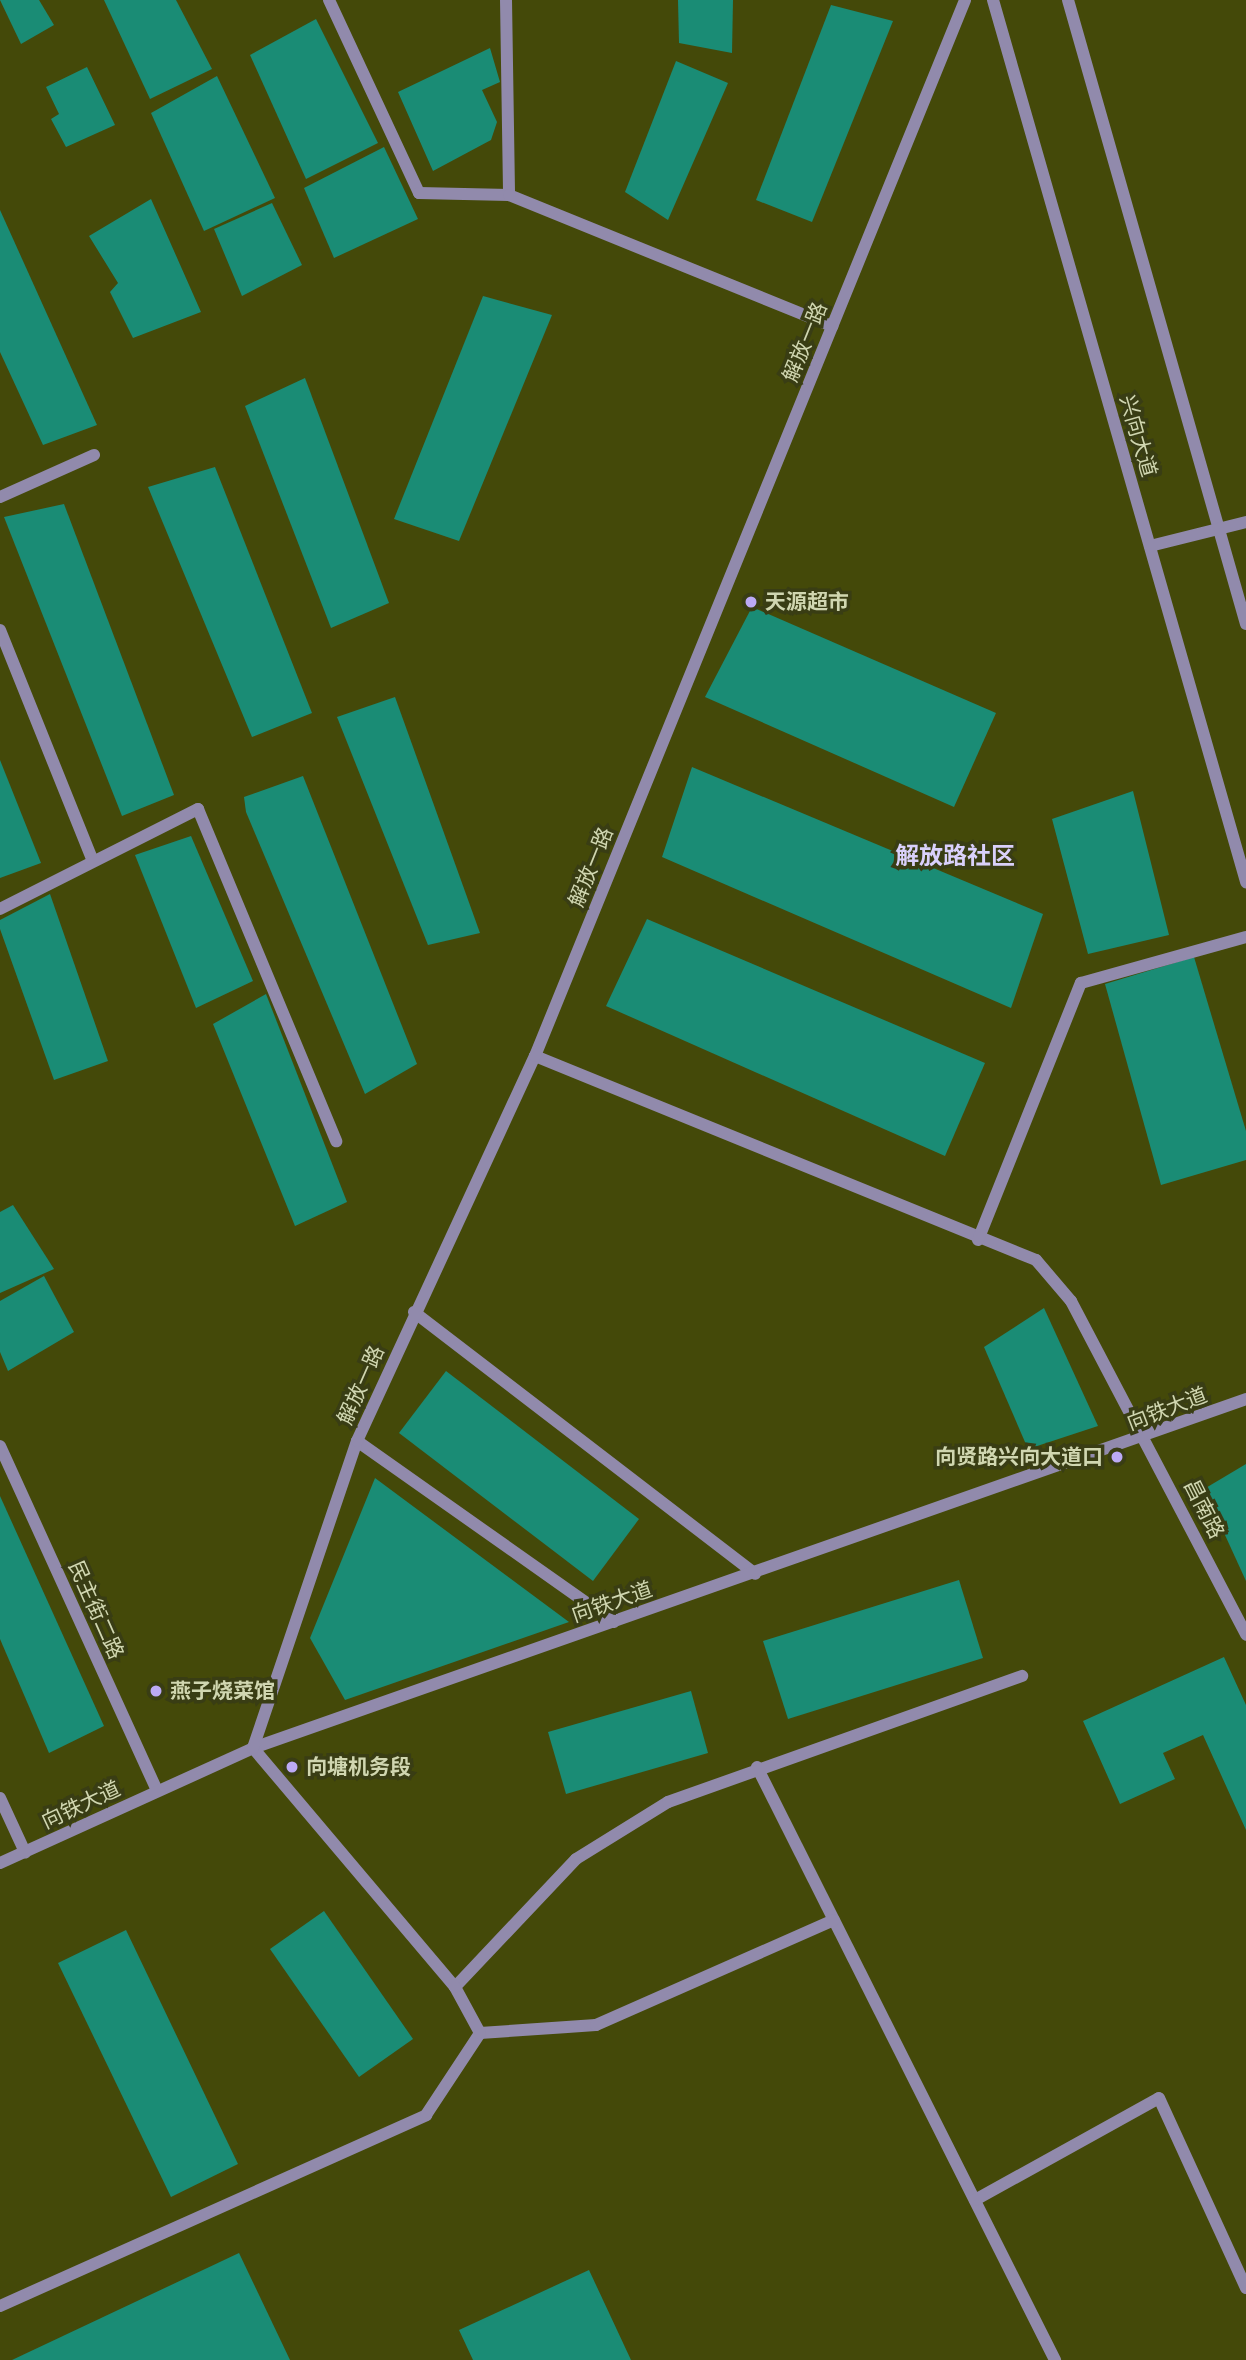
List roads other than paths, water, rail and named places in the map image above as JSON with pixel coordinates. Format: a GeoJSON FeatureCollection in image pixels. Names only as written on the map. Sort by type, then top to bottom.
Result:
{"type":"FeatureCollection","features":[{"type":"Feature","properties":{"kind":"street"},"geometry":{"type":"LineString","coordinates":[[328,0],[419,193],[509,195],[832,326]]}},
{"type":"Feature","properties":{"kind":"street"},"geometry":{"type":"LineString","coordinates":[[506,0],[509,195]]}},
{"type":"Feature","properties":{"kind":"street","name":"解放一路"},"geometry":{"type":"LineString","coordinates":[[253,1748],[357,1441],[414,1312],[535,1056],[965,0]]}},
{"type":"Feature","properties":{"kind":"street","name":"兴向大道"},"geometry":{"type":"LineString","coordinates":[[993,0],[1246,882]]}},
{"type":"Feature","properties":{"kind":"street"},"geometry":{"type":"LineString","coordinates":[[1068,0],[1246,624]]}},
{"type":"Feature","properties":{"kind":"street"},"geometry":{"type":"LineString","coordinates":[[0,497],[94,455]]}},
{"type":"Feature","properties":{"kind":"street"},"geometry":{"type":"LineString","coordinates":[[1150,546],[1246,522]]}},
{"type":"Feature","properties":{"kind":"street"},"geometry":{"type":"LineString","coordinates":[[0,629],[93,861]]}},
{"type":"Feature","properties":{"kind":"street"},"geometry":{"type":"LineString","coordinates":[[0,909],[198,809],[336,1141]]}},
{"type":"Feature","properties":{"kind":"street"},"geometry":{"type":"LineString","coordinates":[[978,1240],[1082,983],[1246,937]]}},
{"type":"Feature","properties":{"kind":"street","name":"昌南路"},"geometry":{"type":"LineString","coordinates":[[535,1056],[978,1240],[1036,1260],[1071,1301],[1147,1437],[1246,1635]]}},
{"type":"Feature","properties":{"kind":"street"},"geometry":{"type":"LineString","coordinates":[[414,1312],[755,1574]]}},
{"type":"Feature","properties":{"kind":"street","name":"向铁大道"},"geometry":{"type":"LineString","coordinates":[[0,1863],[253,1748],[1147,1437],[1246,1399]]}},
{"type":"Feature","properties":{"kind":"street"},"geometry":{"type":"LineString","coordinates":[[357,1441],[614,1622]]}},
{"type":"Feature","properties":{"kind":"street","name":"民主街二路"},"geometry":{"type":"LineString","coordinates":[[0,1446],[157,1791]]}},
{"type":"Feature","properties":{"kind":"street"},"geometry":{"type":"LineString","coordinates":[[455,1987],[576,1859],[668,1802],[757,1767],[1022,1676]]}},
{"type":"Feature","properties":{"kind":"street"},"geometry":{"type":"LineString","coordinates":[[253,1748],[455,1987],[480,2033]]}},
{"type":"Feature","properties":{"kind":"street"},"geometry":{"type":"LineString","coordinates":[[757,1767],[1055,2360]]}},
{"type":"Feature","properties":{"kind":"street"},"geometry":{"type":"LineString","coordinates":[[0,1798],[25,1852]]}},
{"type":"Feature","properties":{"kind":"street"},"geometry":{"type":"LineString","coordinates":[[480,2033],[596,2025],[834,1920]]}},
{"type":"Feature","properties":{"kind":"street"},"geometry":{"type":"LineString","coordinates":[[0,2306],[426,2115],[480,2033]]}},
{"type":"Feature","properties":{"kind":"street"},"geometry":{"type":"LineString","coordinates":[[975,2200],[1159,2098],[1246,2288]]}},
{"type":"Feature","properties":{"kind":"place","name":"天源超市"},"geometry":{"type":"Point","coordinates":[751,602]}},
{"type":"Feature","properties":{"kind":"place","name":"向贤路兴向大道口"},"geometry":{"type":"Point","coordinates":[1117,1457]}},
{"type":"Feature","properties":{"kind":"place","name":"燕子烧菜馆"},"geometry":{"type":"Point","coordinates":[156,1691]}},
{"type":"Feature","properties":{"kind":"place","name":"向塘机务段"},"geometry":{"type":"Point","coordinates":[292,1767]}},
{"type":"Feature","properties":{"kind":"district","name":"解放路社区"},"geometry":{"type":"Point","coordinates":[955,856]}}]}
